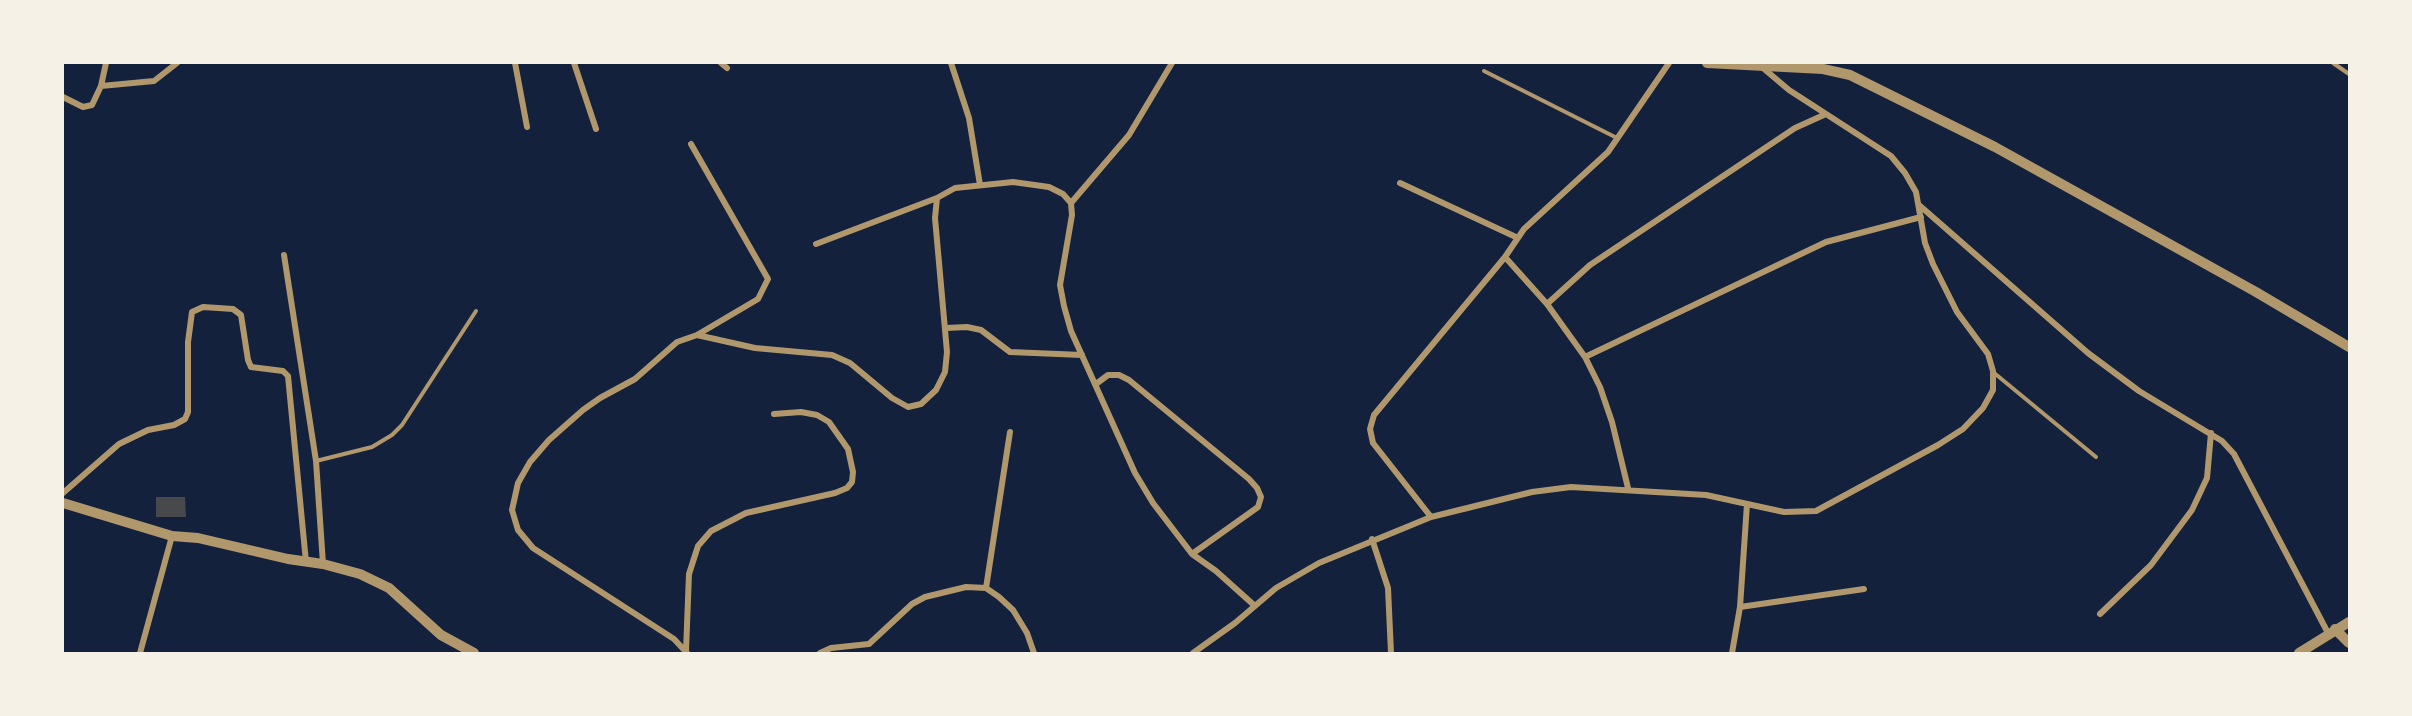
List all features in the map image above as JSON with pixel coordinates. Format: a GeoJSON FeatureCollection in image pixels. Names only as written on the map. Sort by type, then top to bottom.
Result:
{"type":"FeatureCollection","features":[{"type":"Feature","properties":{"kind":"street"},"geometry":{"type":"LineString","coordinates":[[63,98],[83,107],[92,105],[101,86],[106,63]]}},
{"type":"Feature","properties":{"kind":"street"},"geometry":{"type":"LineString","coordinates":[[101,86],[154,81],[177,63]]}},
{"type":"Feature","properties":{"kind":"street"},"geometry":{"type":"LineString","coordinates":[[515,63],[526,127]]}},
{"type":"Feature","properties":{"kind":"street"},"geometry":{"type":"LineString","coordinates":[[574,63],[596,129]]}},
{"type":"Feature","properties":{"kind":"street"},"geometry":{"type":"LineString","coordinates":[[951,63],[969,118],[980,185]]}},
{"type":"Feature","properties":{"kind":"street"},"geometry":{"type":"LineString","coordinates":[[1173,63],[1129,135],[1071,203],[1071,224],[1060,285],[1071,331],[1135,473],[1192,554],[1216,571],[1255,606]]}},
{"type":"Feature","properties":{"kind":"street"},"geometry":{"type":"LineString","coordinates":[[1431,517],[1373,443],[1370,429],[1374,415],[1542,210],[1595,167],[1669,63]]}},
{"type":"Feature","properties":{"kind":"street"},"geometry":{"type":"LineString","coordinates":[[1707,63],[1822,69],[1850,75],[1995,147],[2246,286],[2349,347]]}},
{"type":"Feature","properties":{"kind":"street"},"geometry":{"type":"LineString","coordinates":[[1193,653],[1276,588],[1319,563],[1372,539],[1431,517],[1532,492],[1571,487],[1628,488],[1706,495],[1784,512],[1816,511],[1963,429],[1983,408],[1993,390],[1993,371],[1988,354],[1957,312],[1944,289],[1925,243],[1916,192],[1905,172],[1891,156],[1755,66]]}},
{"type":"Feature","properties":{"kind":"street"},"geometry":{"type":"LineString","coordinates":[[1546,304],[1590,265],[1795,128],[1826,114]]}},
{"type":"Feature","properties":{"kind":"street"},"geometry":{"type":"LineString","coordinates":[[687,652],[674,639],[533,548],[518,530],[512,510],[518,483],[530,462],[549,440],[600,398],[635,379],[677,342],[696,335],[758,299],[768,279],[691,144]]}},
{"type":"Feature","properties":{"kind":"street"},"geometry":{"type":"LineString","coordinates":[[816,244],[937,198],[956,188],[1031,183],[1063,194],[1071,203]]}},
{"type":"Feature","properties":{"kind":"street"},"geometry":{"type":"LineString","coordinates":[[1400,183],[1518,238]]}},
{"type":"Feature","properties":{"kind":"street"},"geometry":{"type":"LineString","coordinates":[[696,335],[755,348],[832,355],[850,363],[892,398],[908,407],[921,404],[936,390],[945,372],[946,328],[935,218],[937,198]]}},
{"type":"Feature","properties":{"kind":"street"},"geometry":{"type":"LineString","coordinates":[[1918,205],[2088,353],[2139,391],[2211,433],[2234,454],[2332,631],[2349,643]]}},
{"type":"Feature","properties":{"kind":"street"},"geometry":{"type":"LineString","coordinates":[[1586,357],[1826,242],[1921,217]]}},
{"type":"Feature","properties":{"kind":"street"},"geometry":{"type":"LineString","coordinates":[[284,255],[316,461],[323,564]]}},
{"type":"Feature","properties":{"kind":"street"},"geometry":{"type":"LineString","coordinates":[[1505,257],[1546,304],[1586,357],[1600,387],[1612,422],[1628,488]]}},
{"type":"Feature","properties":{"kind":"street"},"geometry":{"type":"LineString","coordinates":[[63,493],[119,444],[148,430],[174,425],[184,419],[188,412],[188,342],[192,312],[202,307],[233,309],[241,315],[251,366],[258,370],[283,372],[288,376],[306,562]]}},
{"type":"Feature","properties":{"kind":"street"},"geometry":{"type":"LineString","coordinates":[[946,328],[967,327],[981,330],[1010,352],[1082,356]]}},
{"type":"Feature","properties":{"kind":"street"},"geometry":{"type":"LineString","coordinates":[[1096,384],[1108,375],[1119,375],[1129,380],[1257,488],[1261,497],[1258,507],[1192,554]]}},
{"type":"Feature","properties":{"kind":"street"},"geometry":{"type":"LineString","coordinates":[[687,652],[689,574],[698,546],[711,531],[746,513],[835,493],[847,488],[852,482],[853,472],[848,449],[830,422],[817,415],[801,412],[774,414]]}},
{"type":"Feature","properties":{"kind":"street"},"geometry":{"type":"LineString","coordinates":[[986,588],[1010,432]]}},
{"type":"Feature","properties":{"kind":"street"},"geometry":{"type":"LineString","coordinates":[[2100,614],[2151,565],[2192,510],[2207,478],[2211,433]]}},
{"type":"Feature","properties":{"kind":"street"},"geometry":{"type":"LineString","coordinates":[[63,503],[172,536],[198,538],[360,574],[389,588],[441,635],[474,653]]}},
{"type":"Feature","properties":{"kind":"street"},"geometry":{"type":"LineString","coordinates":[[1732,653],[1740,607],[1747,504]]}},
{"type":"Feature","properties":{"kind":"street"},"geometry":{"type":"LineString","coordinates":[[140,653],[172,536]]}},
{"type":"Feature","properties":{"kind":"street"},"geometry":{"type":"LineString","coordinates":[[1372,539],[1388,588],[1391,653]]}},
{"type":"Feature","properties":{"kind":"street"},"geometry":{"type":"LineString","coordinates":[[820,653],[831,648],[869,644],[912,604],[925,597],[966,587],[986,588],[1013,610],[1028,633],[1034,653]]}},
{"type":"Feature","properties":{"kind":"street"},"geometry":{"type":"LineString","coordinates":[[1740,607],[1864,589]]}},
{"type":"Feature","properties":{"kind":"street"},"geometry":{"type":"LineString","coordinates":[[2299,653],[2349,622]]}},
{"type":"Feature","properties":{"kind":"lane"},"geometry":{"type":"LineString","coordinates":[[2333,63],[2349,74]]}},
{"type":"Feature","properties":{"kind":"lane"},"geometry":{"type":"LineString","coordinates":[[1484,71],[1617,138]]}},
{"type":"Feature","properties":{"kind":"lane"},"geometry":{"type":"LineString","coordinates":[[316,461],[372,447],[392,435],[402,425],[476,310]]}},
{"type":"Feature","properties":{"kind":"lane"},"geometry":{"type":"LineString","coordinates":[[1993,371],[2096,458]]}},
{"type":"Feature","properties":{"kind":"building"},"geometry":{"type":"Polygon","coordinates":[[[156,497],[185,497],[186,517],[156,517],[156,497]]]}}]}
